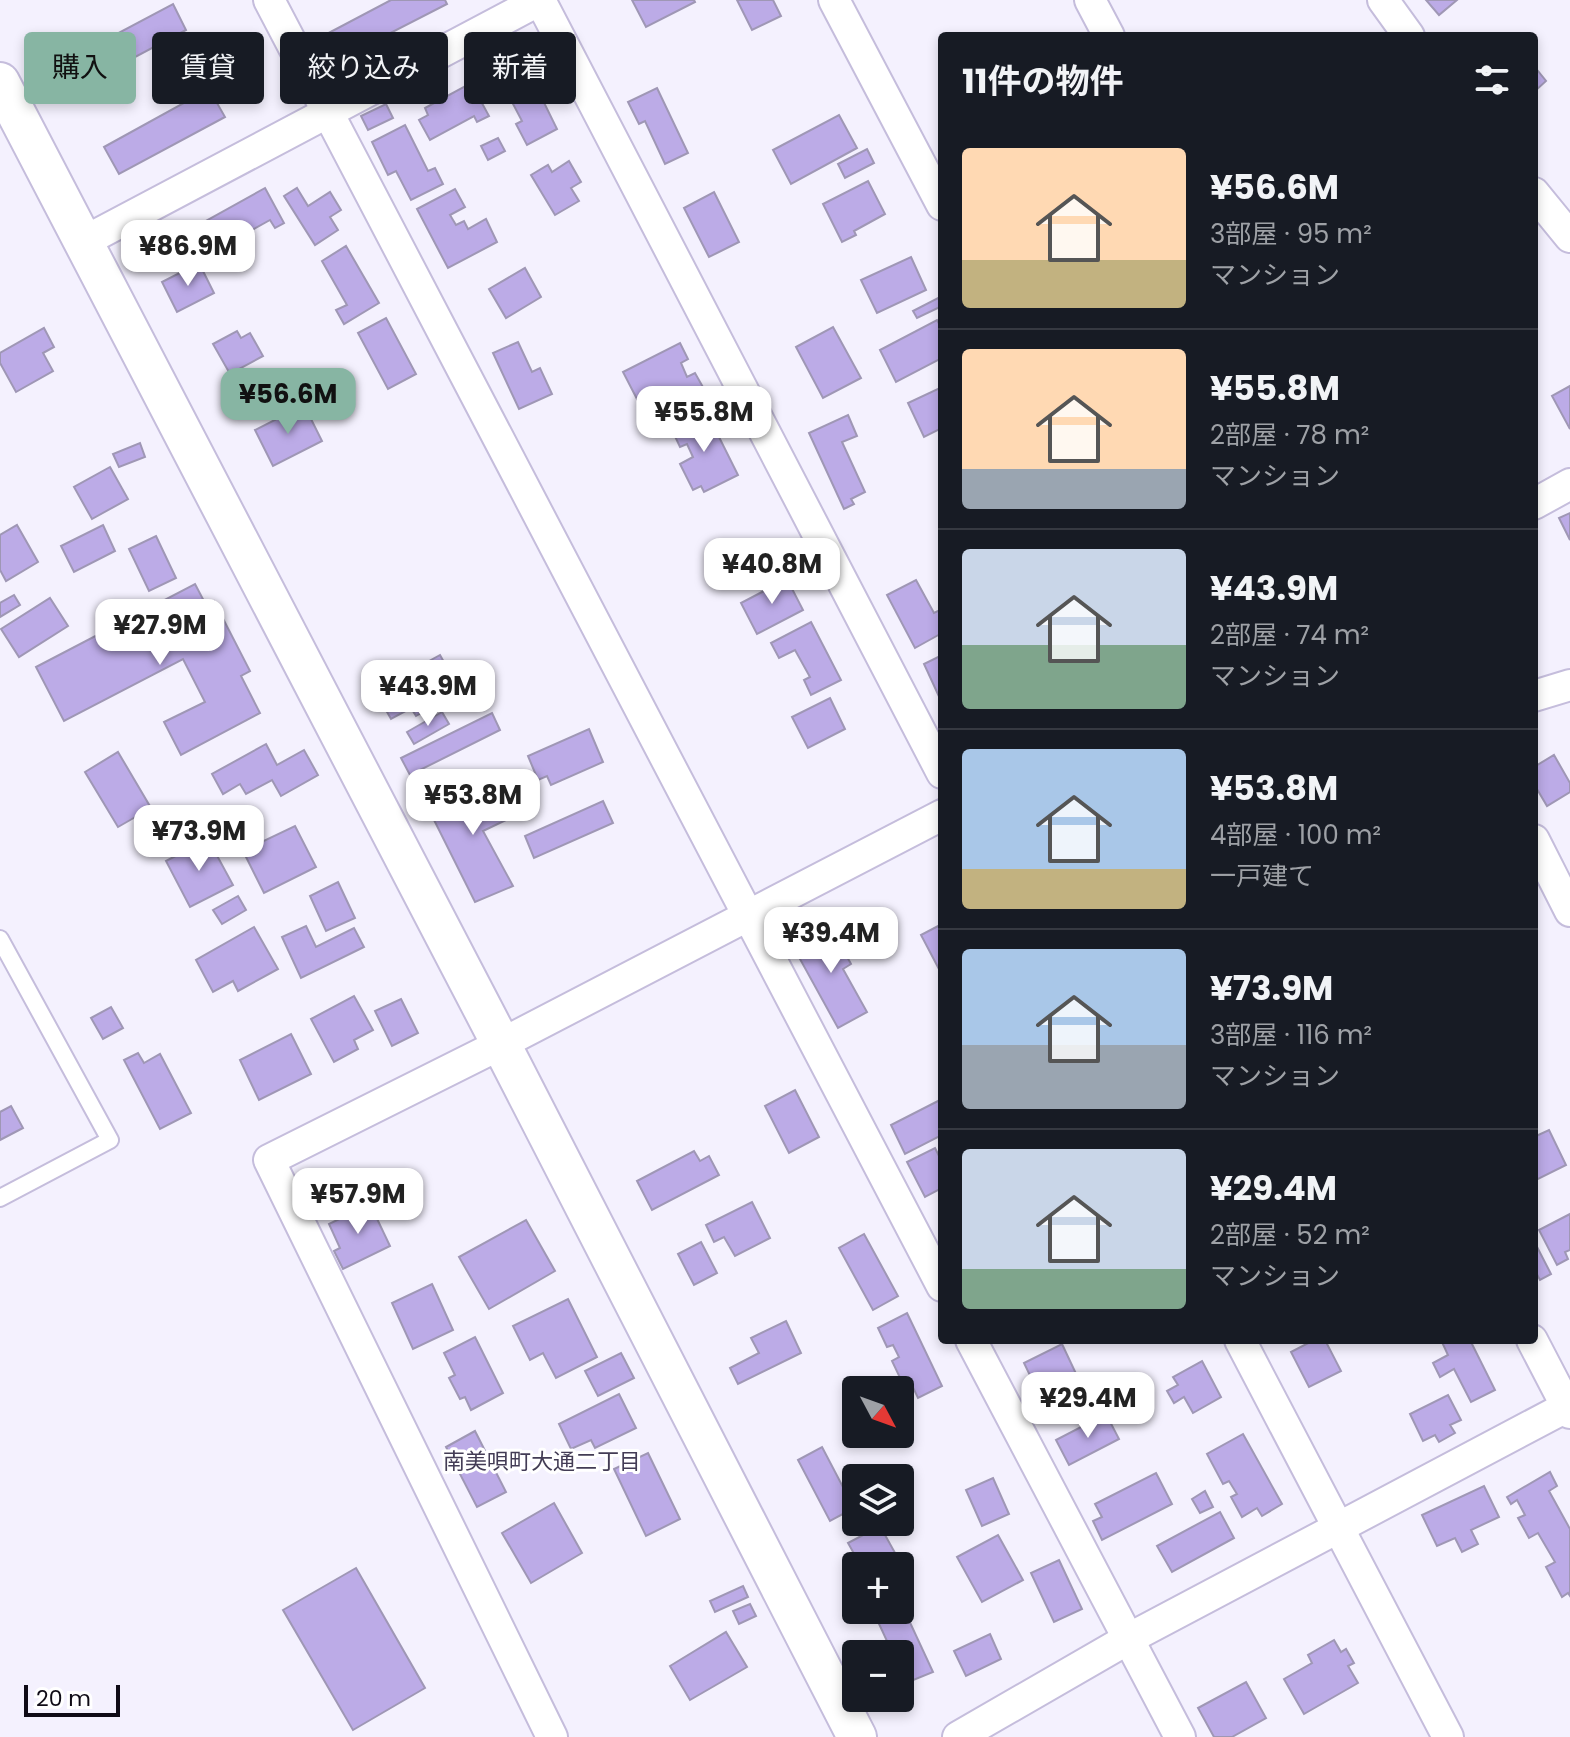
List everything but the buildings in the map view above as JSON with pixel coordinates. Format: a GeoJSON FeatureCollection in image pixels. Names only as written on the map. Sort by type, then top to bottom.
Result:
{"type":"FeatureCollection","features":[{"type":"Feature","properties":{"kind":"street"},"geometry":{"type":"LineString","coordinates":[[269,0],[938,1278]]}},
{"type":"Feature","properties":{"kind":"street"},"geometry":{"type":"LineString","coordinates":[[83,242],[540,0],[938,765]]}},
{"type":"Feature","properties":{"kind":"street"},"geometry":{"type":"LineString","coordinates":[[834,0],[938,197]]}},
{"type":"Feature","properties":{"kind":"street"},"geometry":{"type":"LineString","coordinates":[[1090,0],[1107,32]]}},
{"type":"Feature","properties":{"kind":"street"},"geometry":{"type":"LineString","coordinates":[[1383,0],[1406,32]]}},
{"type":"Feature","properties":{"kind":"street"},"geometry":{"type":"LineString","coordinates":[[0,82],[501,1044],[857,1737]]}},
{"type":"Feature","properties":{"kind":"street"},"geometry":{"type":"LineString","coordinates":[[1538,198],[1570,237]]}},
{"type":"Feature","properties":{"kind":"street"},"geometry":{"type":"LineString","coordinates":[[1538,502],[1570,484]]}},
{"type":"Feature","properties":{"kind":"street"},"geometry":{"type":"LineString","coordinates":[[1538,695],[1570,685]]}},
{"type":"Feature","properties":{"kind":"street"},"geometry":{"type":"LineString","coordinates":[[552,1737],[269,1160],[501,1044],[938,817]]}},
{"type":"Feature","properties":{"kind":"street"},"geometry":{"type":"LineString","coordinates":[[1538,848],[1570,911]]}},
{"type":"Feature","properties":{"kind":"street"},"geometry":{"type":"LineString","coordinates":[[973,1344],[1180,1737]]}},
{"type":"Feature","properties":{"kind":"street"},"geometry":{"type":"LineString","coordinates":[[1242,1344],[1448,1737]]}},
{"type":"Feature","properties":{"kind":"street"},"geometry":{"type":"LineString","coordinates":[[958,1737],[1128,1639],[1569,1408],[1534,1344]]}},
{"type":"Feature","properties":{"kind":"lane"},"geometry":{"type":"LineString","coordinates":[[0,939],[110,1140],[0,1198]]}},
{"type":"Feature","properties":{"kind":"district","name":"南美唄町大通二丁目"},"geometry":{"type":"Point","coordinates":[542,1461]}}]}
